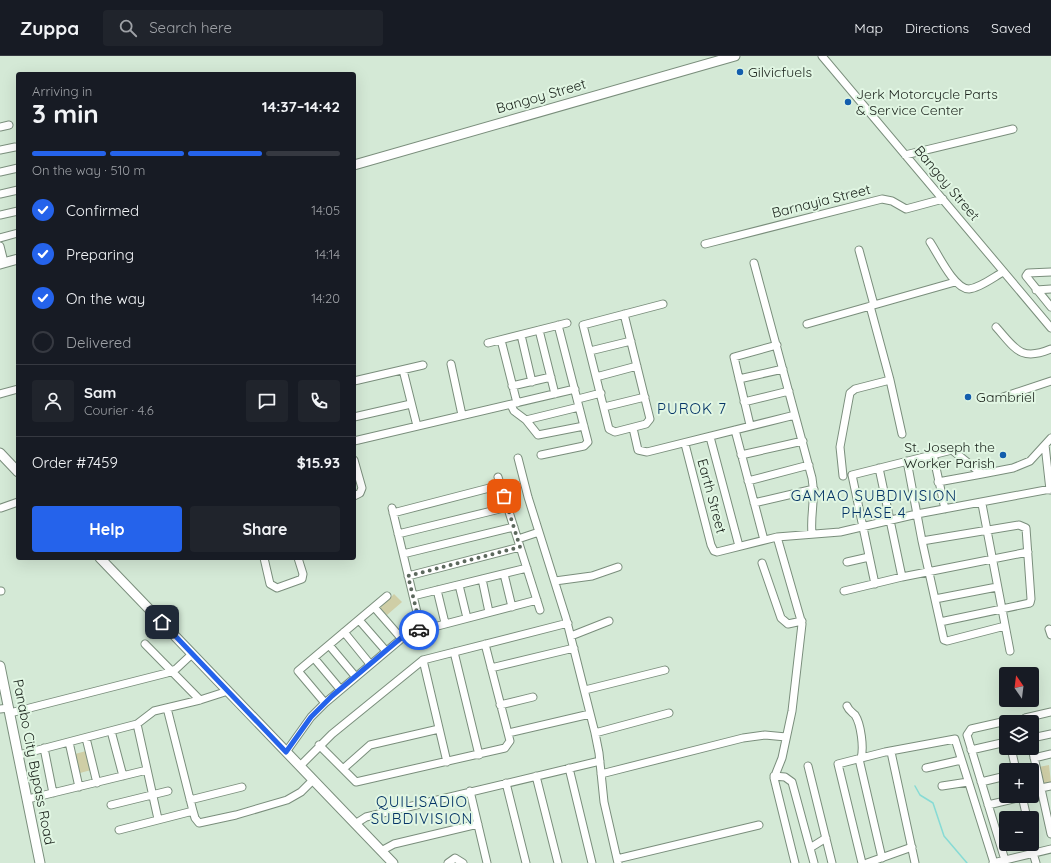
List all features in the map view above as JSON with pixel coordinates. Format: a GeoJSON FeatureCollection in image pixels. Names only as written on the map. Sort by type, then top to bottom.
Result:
{"type":"FeatureCollection","features":[{"type":"Feature","properties":{"kind":"main road","name":"Bangoy Street"},"geometry":{"type":"LineString","coordinates":[[356,164],[735,56]]}},
{"type":"Feature","properties":{"kind":"main road"},"geometry":{"type":"LineString","coordinates":[[2,263],[16,260]]}},
{"type":"Feature","properties":{"kind":"main road"},"geometry":{"type":"LineString","coordinates":[[0,454],[16,468]]}},
{"type":"Feature","properties":{"kind":"main road"},"geometry":{"type":"LineString","coordinates":[[104,560],[393,863]]}},
{"type":"Feature","properties":{"kind":"main road","name":"Panabo City Bypass Road"},"geometry":{"type":"LineString","coordinates":[[0,666],[6,710],[19,755],[40,863]]}},
{"type":"Feature","properties":{"kind":"street","name":"Bangoy Street"},"geometry":{"type":"LineString","coordinates":[[822,56],[1051,328]]}},
{"type":"Feature","properties":{"kind":"street"},"geometry":{"type":"LineString","coordinates":[[0,127],[10,125]]}},
{"type":"Feature","properties":{"kind":"street"},"geometry":{"type":"LineString","coordinates":[[905,155],[1013,128]]}},
{"type":"Feature","properties":{"kind":"street"},"geometry":{"type":"LineString","coordinates":[[0,150],[15,147]]}},
{"type":"Feature","properties":{"kind":"street"},"geometry":{"type":"LineString","coordinates":[[0,172],[16,168]]}},
{"type":"Feature","properties":{"kind":"street"},"geometry":{"type":"LineString","coordinates":[[0,194],[16,190]]}},
{"type":"Feature","properties":{"kind":"street","name":"Barnayia Street"},"geometry":{"type":"LineString","coordinates":[[705,244],[882,199],[892,201],[906,209],[943,199]]}},
{"type":"Feature","properties":{"kind":"street"},"geometry":{"type":"LineString","coordinates":[[0,215],[16,211]]}},
{"type":"Feature","properties":{"kind":"street"},"geometry":{"type":"LineString","coordinates":[[0,238],[16,234]]}},
{"type":"Feature","properties":{"kind":"street"},"geometry":{"type":"LineString","coordinates":[[930,242],[956,282],[970,289],[1003,272]]}},
{"type":"Feature","properties":{"kind":"street"},"geometry":{"type":"LineString","coordinates":[[0,246],[2,263]]}},
{"type":"Feature","properties":{"kind":"street"},"geometry":{"type":"LineString","coordinates":[[859,250],[902,434]]}},
{"type":"Feature","properties":{"kind":"street"},"geometry":{"type":"LineString","coordinates":[[754,263],[809,465],[815,499],[811,518],[812,534]]}},
{"type":"Feature","properties":{"kind":"street"},"geometry":{"type":"LineString","coordinates":[[1051,272],[1027,274],[1027,278],[1051,307]]}},
{"type":"Feature","properties":{"kind":"street"},"geometry":{"type":"LineString","coordinates":[[807,324],[956,282]]}},
{"type":"Feature","properties":{"kind":"street"},"geometry":{"type":"LineString","coordinates":[[1036,290],[1051,289]]}},
{"type":"Feature","properties":{"kind":"street"},"geometry":{"type":"LineString","coordinates":[[624,314],[650,421],[633,428],[612,432],[609,429],[583,325],[624,314],[663,304]]}},
{"type":"Feature","properties":{"kind":"street"},"geometry":{"type":"LineString","coordinates":[[488,343],[567,323]]}},
{"type":"Feature","properties":{"kind":"street"},"geometry":{"type":"LineString","coordinates":[[541,456],[586,445],[588,442],[558,325]]}},
{"type":"Feature","properties":{"kind":"street"},"geometry":{"type":"LineString","coordinates":[[996,327],[1020,353],[1032,354],[1051,349]]}},
{"type":"Feature","properties":{"kind":"street"},"geometry":{"type":"LineString","coordinates":[[539,330],[555,394]]}},
{"type":"Feature","properties":{"kind":"street"},"geometry":{"type":"LineString","coordinates":[[521,335],[532,382]]}},
{"type":"Feature","properties":{"kind":"street"},"geometry":{"type":"LineString","coordinates":[[501,340],[512,386],[514,411],[526,420],[536,434],[541,436],[584,426]]}},
{"type":"Feature","properties":{"kind":"street"},"geometry":{"type":"LineString","coordinates":[[590,351],[631,341]]}},
{"type":"Feature","properties":{"kind":"street"},"geometry":{"type":"LineString","coordinates":[[750,425],[734,362],[735,356],[777,345]]}},
{"type":"Feature","properties":{"kind":"street"},"geometry":{"type":"LineString","coordinates":[[451,364],[462,415]]}},
{"type":"Feature","properties":{"kind":"street"},"geometry":{"type":"LineString","coordinates":[[356,381],[423,365]]}},
{"type":"Feature","properties":{"kind":"street"},"geometry":{"type":"LineString","coordinates":[[596,377],[637,366]]}},
{"type":"Feature","properties":{"kind":"street"},"geometry":{"type":"LineString","coordinates":[[739,379],[783,369]]}},
{"type":"Feature","properties":{"kind":"street"},"geometry":{"type":"LineString","coordinates":[[403,370],[417,426]]}},
{"type":"Feature","properties":{"kind":"street"},"geometry":{"type":"LineString","coordinates":[[512,386],[550,377]]}},
{"type":"Feature","properties":{"kind":"street"},"geometry":{"type":"LineString","coordinates":[[843,476],[840,447],[850,393],[855,389],[890,380]]}},
{"type":"Feature","properties":{"kind":"street"},"geometry":{"type":"LineString","coordinates":[[1002,397],[1051,381]]}},
{"type":"Feature","properties":{"kind":"street"},"geometry":{"type":"LineString","coordinates":[[356,441],[575,389]]}},
{"type":"Feature","properties":{"kind":"street"},"geometry":{"type":"LineString","coordinates":[[0,394],[16,390]]}},
{"type":"Feature","properties":{"kind":"street"},"geometry":{"type":"LineString","coordinates":[[744,402],[789,391]]}},
{"type":"Feature","properties":{"kind":"street"},"geometry":{"type":"LineString","coordinates":[[526,420],[578,403],[600,393]]}},
{"type":"Feature","properties":{"kind":"street"},"geometry":{"type":"LineString","coordinates":[[604,408],[645,398]]}},
{"type":"Feature","properties":{"kind":"street"},"geometry":{"type":"LineString","coordinates":[[356,417],[411,404]]}},
{"type":"Feature","properties":{"kind":"street"},"geometry":{"type":"LineString","coordinates":[[633,428],[637,446],[643,452],[685,444],[750,425],[796,415]]}},
{"type":"Feature","properties":{"kind":"street"},"geometry":{"type":"LineString","coordinates":[[735,430],[764,540]]}},
{"type":"Feature","properties":{"kind":"street"},"geometry":{"type":"LineString","coordinates":[[710,437],[739,546],[777,537],[831,533],[862,528],[917,514],[982,504],[1050,490],[1050,460],[1045,445]]}},
{"type":"Feature","properties":{"kind":"street"},"geometry":{"type":"LineString","coordinates":[[938,482],[1024,465],[1036,456],[1051,438]]}},
{"type":"Feature","properties":{"kind":"street"},"geometry":{"type":"LineString","coordinates":[[741,455],[803,441]]}},
{"type":"Feature","properties":{"kind":"street","name":"Earth Street"},"geometry":{"type":"LineString","coordinates":[[685,444],[711,545],[714,551],[717,552],[739,546]]}},
{"type":"Feature","properties":{"kind":"street"},"geometry":{"type":"LineString","coordinates":[[875,584],[851,476],[853,474],[947,450],[955,450],[982,474]]}},
{"type":"Feature","properties":{"kind":"street"},"geometry":{"type":"LineString","coordinates":[[933,454],[945,510]]}},
{"type":"Feature","properties":{"kind":"street"},"geometry":{"type":"LineString","coordinates":[[518,458],[538,530],[568,623],[595,733],[600,761],[604,802],[617,861],[759,825]]}},
{"type":"Feature","properties":{"kind":"street"},"geometry":{"type":"LineString","coordinates":[[907,461],[928,571],[945,641],[1005,626]]}},
{"type":"Feature","properties":{"kind":"street"},"geometry":{"type":"LineString","coordinates":[[748,480],[809,465]]}},
{"type":"Feature","properties":{"kind":"street"},"geometry":{"type":"LineString","coordinates":[[879,468],[902,577]]}},
{"type":"Feature","properties":{"kind":"street"},"geometry":{"type":"LineString","coordinates":[[356,474],[361,492],[356,495]]}},
{"type":"Feature","properties":{"kind":"street"},"geometry":{"type":"LineString","coordinates":[[498,477],[540,610]]}},
{"type":"Feature","properties":{"kind":"street"},"geometry":{"type":"LineString","coordinates":[[421,629],[392,511],[501,485]]}},
{"type":"Feature","properties":{"kind":"street"},"geometry":{"type":"LineString","coordinates":[[754,503],[814,489]]}},
{"type":"Feature","properties":{"kind":"street"},"geometry":{"type":"LineString","coordinates":[[1,508],[16,503]]}},
{"type":"Feature","properties":{"kind":"street"},"geometry":{"type":"LineString","coordinates":[[982,504],[1010,651]]}},
{"type":"Feature","properties":{"kind":"street"},"geometry":{"type":"LineString","coordinates":[[398,534],[508,506]]}},
{"type":"Feature","properties":{"kind":"street"},"geometry":{"type":"LineString","coordinates":[[922,541],[1022,525],[1026,528],[1031,601],[1027,605],[940,622]]}},
{"type":"Feature","properties":{"kind":"street"},"geometry":{"type":"LineString","coordinates":[[403,554],[514,527]]}},
{"type":"Feature","properties":{"kind":"street"},"geometry":{"type":"LineString","coordinates":[[517,537],[538,530]]}},
{"type":"Feature","properties":{"kind":"street"},"geometry":{"type":"LineString","coordinates":[[777,537],[802,621],[794,702],[782,758],[774,776],[795,863]]}},
{"type":"Feature","properties":{"kind":"street"},"geometry":{"type":"LineString","coordinates":[[408,576],[520,547]]}},
{"type":"Feature","properties":{"kind":"street"},"geometry":{"type":"LineString","coordinates":[[844,591],[928,571],[1028,552]]}},
{"type":"Feature","properties":{"kind":"street"},"geometry":{"type":"LineString","coordinates":[[847,562],[869,557]]}},
{"type":"Feature","properties":{"kind":"street"},"geometry":{"type":"LineString","coordinates":[[264,560],[270,584],[277,588],[302,579],[303,574],[299,560]]}},
{"type":"Feature","properties":{"kind":"street"},"geometry":{"type":"LineString","coordinates":[[762,563],[781,618],[788,624],[802,621]]}},
{"type":"Feature","properties":{"kind":"street"},"geometry":{"type":"LineString","coordinates":[[555,581],[592,576],[618,567]]}},
{"type":"Feature","properties":{"kind":"street"},"geometry":{"type":"LineString","coordinates":[[413,596],[527,568]]}},
{"type":"Feature","properties":{"kind":"street"},"geometry":{"type":"LineString","coordinates":[[504,574],[512,607]]}},
{"type":"Feature","properties":{"kind":"street"},"geometry":{"type":"LineString","coordinates":[[482,579],[489,612]]}},
{"type":"Feature","properties":{"kind":"street"},"geometry":{"type":"LineString","coordinates":[[459,585],[467,618]]}},
{"type":"Feature","properties":{"kind":"street"},"geometry":{"type":"LineString","coordinates":[[934,598],[997,587]]}},
{"type":"Feature","properties":{"kind":"street"},"geometry":{"type":"LineString","coordinates":[[437,590],[445,623]]}},
{"type":"Feature","properties":{"kind":"street"},"geometry":{"type":"LineString","coordinates":[[325,703],[298,671],[387,596]]}},
{"type":"Feature","properties":{"kind":"street"},"geometry":{"type":"LineString","coordinates":[[286,752],[311,717],[325,703],[401,638],[411,632],[421,629],[538,600]]}},
{"type":"Feature","properties":{"kind":"street"},"geometry":{"type":"LineString","coordinates":[[374,607],[401,638]]}},
{"type":"Feature","properties":{"kind":"street"},"geometry":{"type":"LineString","coordinates":[[359,620],[386,651]]}},
{"type":"Feature","properties":{"kind":"street"},"geometry":{"type":"LineString","coordinates":[[571,636],[609,621]]}},
{"type":"Feature","properties":{"kind":"street"},"geometry":{"type":"LineString","coordinates":[[300,766],[319,745],[423,660],[568,623]]}},
{"type":"Feature","properties":{"kind":"street"},"geometry":{"type":"LineString","coordinates":[[344,632],[370,664]]}},
{"type":"Feature","properties":{"kind":"street"},"geometry":{"type":"LineString","coordinates":[[145,644],[200,700]]}},
{"type":"Feature","properties":{"kind":"street"},"geometry":{"type":"LineString","coordinates":[[319,745],[354,781],[359,782],[508,747],[510,741],[485,644]]}},
{"type":"Feature","properties":{"kind":"street"},"geometry":{"type":"LineString","coordinates":[[329,645],[355,676]]}},
{"type":"Feature","properties":{"kind":"street"},"geometry":{"type":"LineString","coordinates":[[491,668],[574,648]]}},
{"type":"Feature","properties":{"kind":"street"},"geometry":{"type":"LineString","coordinates":[[454,652],[479,755]]}},
{"type":"Feature","properties":{"kind":"street"},"geometry":{"type":"LineString","coordinates":[[6,710],[171,672],[192,654]]}},
{"type":"Feature","properties":{"kind":"street"},"geometry":{"type":"LineString","coordinates":[[314,658],[340,689]]}},
{"type":"Feature","properties":{"kind":"street"},"geometry":{"type":"LineString","coordinates":[[423,660],[447,762]]}},
{"type":"Feature","properties":{"kind":"street"},"geometry":{"type":"LineString","coordinates":[[584,690],[665,670]]}},
{"type":"Feature","properties":{"kind":"street"},"geometry":{"type":"LineString","coordinates":[[19,755],[137,724],[154,711],[200,700],[228,690]]}},
{"type":"Feature","properties":{"kind":"street"},"geometry":{"type":"LineString","coordinates":[[500,705],[533,697]]}},
{"type":"Feature","properties":{"kind":"street"},"geometry":{"type":"LineString","coordinates":[[847,706],[855,716],[863,746],[860,759],[882,858]]}},
{"type":"Feature","properties":{"kind":"street"},"geometry":{"type":"LineString","coordinates":[[167,708],[193,811],[195,818],[199,823],[236,815],[295,797],[313,780]]}},
{"type":"Feature","properties":{"kind":"street"},"geometry":{"type":"LineString","coordinates":[[595,733],[669,712]]}},
{"type":"Feature","properties":{"kind":"street"},"geometry":{"type":"LineString","coordinates":[[1038,715],[1051,712]]}},
{"type":"Feature","properties":{"kind":"street"},"geometry":{"type":"LineString","coordinates":[[508,734],[590,714]]}},
{"type":"Feature","properties":{"kind":"street"},"geometry":{"type":"LineString","coordinates":[[999,723],[968,731],[967,735],[988,805],[999,831]]}},
{"type":"Feature","properties":{"kind":"street"},"geometry":{"type":"LineString","coordinates":[[137,724],[158,819]]}},
{"type":"Feature","properties":{"kind":"street"},"geometry":{"type":"LineString","coordinates":[[343,770],[370,745],[439,729]]}},
{"type":"Feature","properties":{"kind":"street"},"geometry":{"type":"LineString","coordinates":[[111,731],[123,776]]}},
{"type":"Feature","properties":{"kind":"street"},"geometry":{"type":"LineString","coordinates":[[1039,737],[1051,734]]}},
{"type":"Feature","properties":{"kind":"street"},"geometry":{"type":"LineString","coordinates":[[601,774],[743,738],[765,735],[786,737]]}},
{"type":"Feature","properties":{"kind":"street"},"geometry":{"type":"LineString","coordinates":[[86,738],[97,783]]}},
{"type":"Feature","properties":{"kind":"street"},"geometry":{"type":"LineString","coordinates":[[862,863],[838,764],[955,739],[993,863],[1051,849]]}},
{"type":"Feature","properties":{"kind":"street"},"geometry":{"type":"LineString","coordinates":[[69,742],[79,787]]}},
{"type":"Feature","properties":{"kind":"street"},"geometry":{"type":"LineString","coordinates":[[971,750],[999,744]]}},
{"type":"Feature","properties":{"kind":"street"},"geometry":{"type":"LineString","coordinates":[[44,748],[54,793]]}},
{"type":"Feature","properties":{"kind":"street"},"geometry":{"type":"LineString","coordinates":[[891,752],[916,863]]}},
{"type":"Feature","properties":{"kind":"street"},"geometry":{"type":"LineString","coordinates":[[1034,758],[1051,754]]}},
{"type":"Feature","properties":{"kind":"street"},"geometry":{"type":"LineString","coordinates":[[1033,755],[1041,788],[1048,808],[1051,831]]}},
{"type":"Feature","properties":{"kind":"street"},"geometry":{"type":"LineString","coordinates":[[926,768],[961,760]]}},
{"type":"Feature","properties":{"kind":"street"},"geometry":{"type":"LineString","coordinates":[[355,824],[366,817],[600,761]]}},
{"type":"Feature","properties":{"kind":"street"},"geometry":{"type":"LineString","coordinates":[[808,766],[832,863]]}},
{"type":"Feature","properties":{"kind":"street"},"geometry":{"type":"LineString","coordinates":[[569,768],[592,863]]}},
{"type":"Feature","properties":{"kind":"street"},"geometry":{"type":"LineString","coordinates":[[28,799],[147,770]]}},
{"type":"Feature","properties":{"kind":"street"},"geometry":{"type":"LineString","coordinates":[[536,776],[558,863]]}},
{"type":"Feature","properties":{"kind":"street"},"geometry":{"type":"LineString","coordinates":[[774,776],[785,778],[792,782],[814,863]]}},
{"type":"Feature","properties":{"kind":"street"},"geometry":{"type":"LineString","coordinates":[[981,782],[999,778]]}},
{"type":"Feature","properties":{"kind":"street"},"geometry":{"type":"LineString","coordinates":[[942,786],[968,782]]}},
{"type":"Feature","properties":{"kind":"street"},"geometry":{"type":"LineString","coordinates":[[506,783],[526,863]]}},
{"type":"Feature","properties":{"kind":"street"},"geometry":{"type":"LineString","coordinates":[[190,800],[242,786]]}},
{"type":"Feature","properties":{"kind":"street"},"geometry":{"type":"LineString","coordinates":[[1041,788],[1051,786]]}},
{"type":"Feature","properties":{"kind":"street"},"geometry":{"type":"LineString","coordinates":[[111,805],[168,791]]}},
{"type":"Feature","properties":{"kind":"street"},"geometry":{"type":"LineString","coordinates":[[470,791],[487,863]]}},
{"type":"Feature","properties":{"kind":"street"},"geometry":{"type":"LineString","coordinates":[[988,805],[999,802]]}},
{"type":"Feature","properties":{"kind":"street"},"geometry":{"type":"LineString","coordinates":[[119,830],[193,811]]}},
{"type":"Feature","properties":{"kind":"street"},"geometry":{"type":"LineString","coordinates":[[381,851],[394,844],[478,824]]}},
{"type":"Feature","properties":{"kind":"street"},"geometry":{"type":"LineString","coordinates":[[810,848],[826,838]]}},
{"type":"Feature","properties":{"kind":"street"},"geometry":{"type":"LineString","coordinates":[[867,863],[912,847]]}},
{"type":"Feature","properties":{"kind":"street"},"geometry":{"type":"LineString","coordinates":[[1004,851],[1005,860]]}},
{"type":"Feature","properties":{"kind":"street"},"geometry":{"type":"LineString","coordinates":[[1033,853],[1036,863]]}},
{"type":"Feature","properties":{"kind":"street"},"geometry":{"type":"LineString","coordinates":[[448,863],[455,858],[463,863]]}},
{"type":"Feature","properties":{"kind":"green space"},"geometry":{"type":"Polygon","coordinates":[[[394,594],[402,602],[387,615],[380,608],[394,594]]]}},
{"type":"Feature","properties":{"kind":"green space"},"geometry":{"type":"Polygon","coordinates":[[[86,751],[91,770],[80,773],[75,754],[86,751]]]}},
{"type":"Feature","properties":{"kind":"green space"},"geometry":{"type":"Polygon","coordinates":[[[1049,765],[1051,783],[1043,784],[1039,767],[1049,765]]]}},
{"type":"Feature","properties":{"kind":"waterway"},"geometry":{"type":"LineString","coordinates":[[915,786],[920,795],[933,803],[944,836],[967,863]]}},
{"type":"Feature","properties":{"kind":"way so far"},"geometry":{"type":"LineString","coordinates":[[419,630],[421,629],[408,576],[520,547],[504,496]]}},
{"type":"Feature","properties":{"kind":"place","name":"Gilvicfuels"},"geometry":{"type":"Point","coordinates":[740,72]}},
{"type":"Feature","properties":{"kind":"place","name":"Jerk Motorcycle Parts & Service Center"},"geometry":{"type":"Point","coordinates":[848,102]}},
{"type":"Feature","properties":{"kind":"place","name":"Gambriel"},"geometry":{"type":"Point","coordinates":[968,397]}},
{"type":"Feature","properties":{"kind":"place","name":"St. Joseph the Worker Parish"},"geometry":{"type":"Point","coordinates":[1003,455]}},
{"type":"Feature","properties":{"kind":"district","name":"PUROK 7"},"geometry":{"type":"Point","coordinates":[692,409]}},
{"type":"Feature","properties":{"kind":"district","name":"GAMAO SUBDIVISION PHASE 4"},"geometry":{"type":"Point","coordinates":[874,504]}},
{"type":"Feature","properties":{"kind":"district","name":"QUILISADIO SUBDIVISION"},"geometry":{"type":"Point","coordinates":[422,810]}},
{"type":"Feature","properties":{"kind":"route"},"geometry":{"type":"LineString","coordinates":[[162,622],[286,752],[311,717],[332,696],[401,638],[411,632],[419,630]]}}]}
